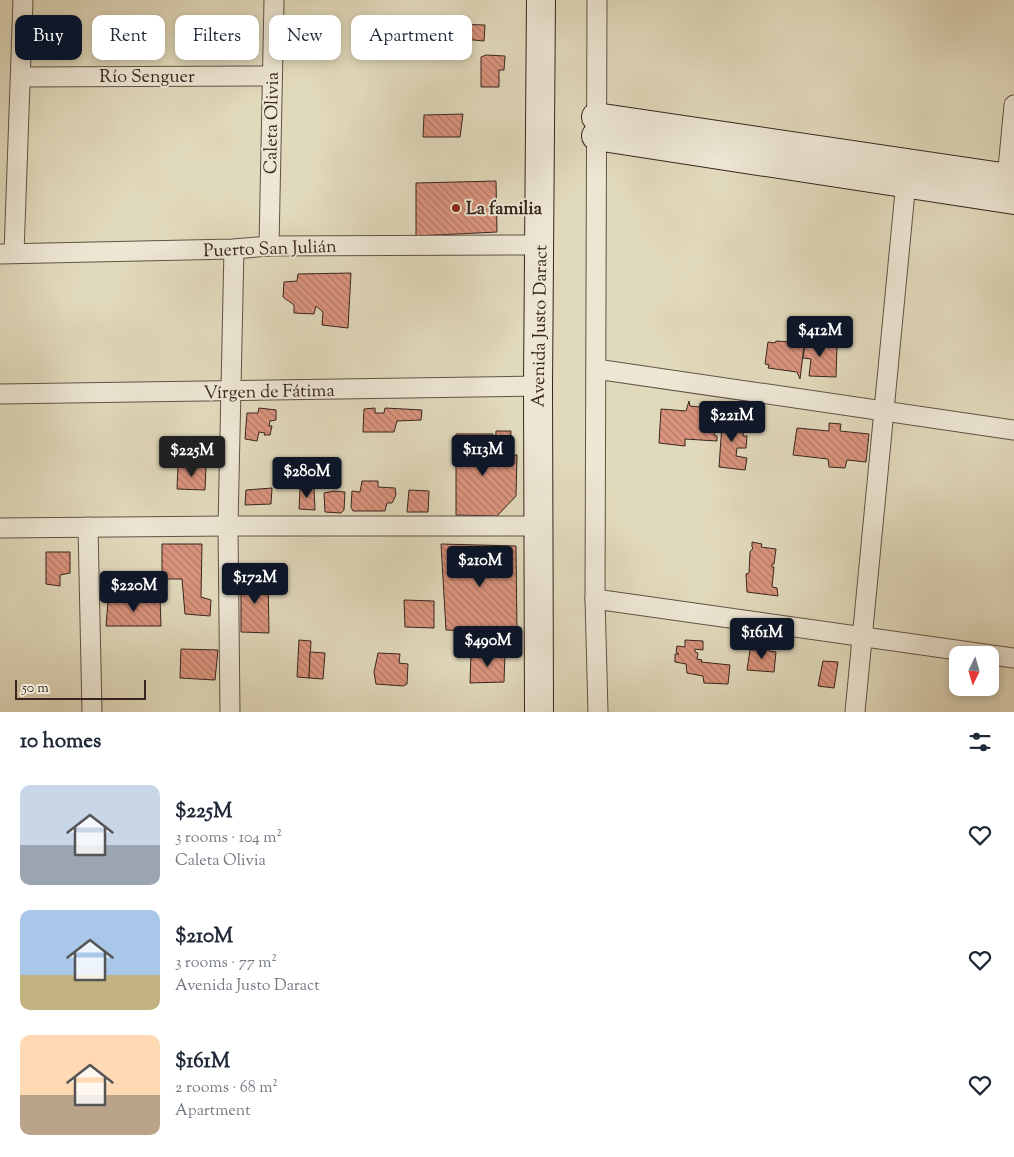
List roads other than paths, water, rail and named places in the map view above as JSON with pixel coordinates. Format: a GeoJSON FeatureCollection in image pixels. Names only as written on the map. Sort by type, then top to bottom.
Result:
{"type":"FeatureCollection","features":[{"type":"Feature","properties":{"kind":"main road","name":"Avenida Justo Daract"},"geometry":{"type":"LineString","coordinates":[[539,712],[538,386],[541,0]]}},
{"type":"Feature","properties":{"kind":"main road"},"geometry":{"type":"LineString","coordinates":[[596,127],[1010,189]]}},
{"type":"Feature","properties":{"kind":"street"},"geometry":{"type":"LineString","coordinates":[[7,254],[21,77],[23,0]]}},
{"type":"Feature","properties":{"kind":"street","name":"Caleta Olivia"},"geometry":{"type":"LineString","coordinates":[[269,246],[274,0]]}},
{"type":"Feature","properties":{"kind":"street"},"geometry":{"type":"LineString","coordinates":[[597,0],[596,599],[598,712]]}},
{"type":"Feature","properties":{"kind":"street","name":"Río Senguer"},"geometry":{"type":"LineString","coordinates":[[21,77],[272,76]]}},
{"type":"Feature","properties":{"kind":"street"},"geometry":{"type":"LineString","coordinates":[[1010,189],[1014,106]]}},
{"type":"Feature","properties":{"kind":"street"},"geometry":{"type":"LineString","coordinates":[[854,712],[907,173]]}},
{"type":"Feature","properties":{"kind":"street","name":"Puerto San Julián"},"geometry":{"type":"LineString","coordinates":[[7,254],[234,249],[269,246],[540,245]]}},
{"type":"Feature","properties":{"kind":"street"},"geometry":{"type":"LineString","coordinates":[[230,712],[228,526],[234,249]]}},
{"type":"Feature","properties":{"kind":"street"},"geometry":{"type":"LineString","coordinates":[[596,369],[1014,430]]}},
{"type":"Feature","properties":{"kind":"street","name":"Vírgen de Fátima"},"geometry":{"type":"LineString","coordinates":[[0,394],[538,386]]}},
{"type":"Feature","properties":{"kind":"street"},"geometry":{"type":"LineString","coordinates":[[0,528],[538,526]]}},
{"type":"Feature","properties":{"kind":"street"},"geometry":{"type":"LineString","coordinates":[[88,527],[92,712]]}},
{"type":"Feature","properties":{"kind":"street"},"geometry":{"type":"LineString","coordinates":[[596,599],[1014,658]]}},
{"type":"Feature","properties":{"kind":"place","name":"La familia"},"geometry":{"type":"Point","coordinates":[456,208]}}]}
